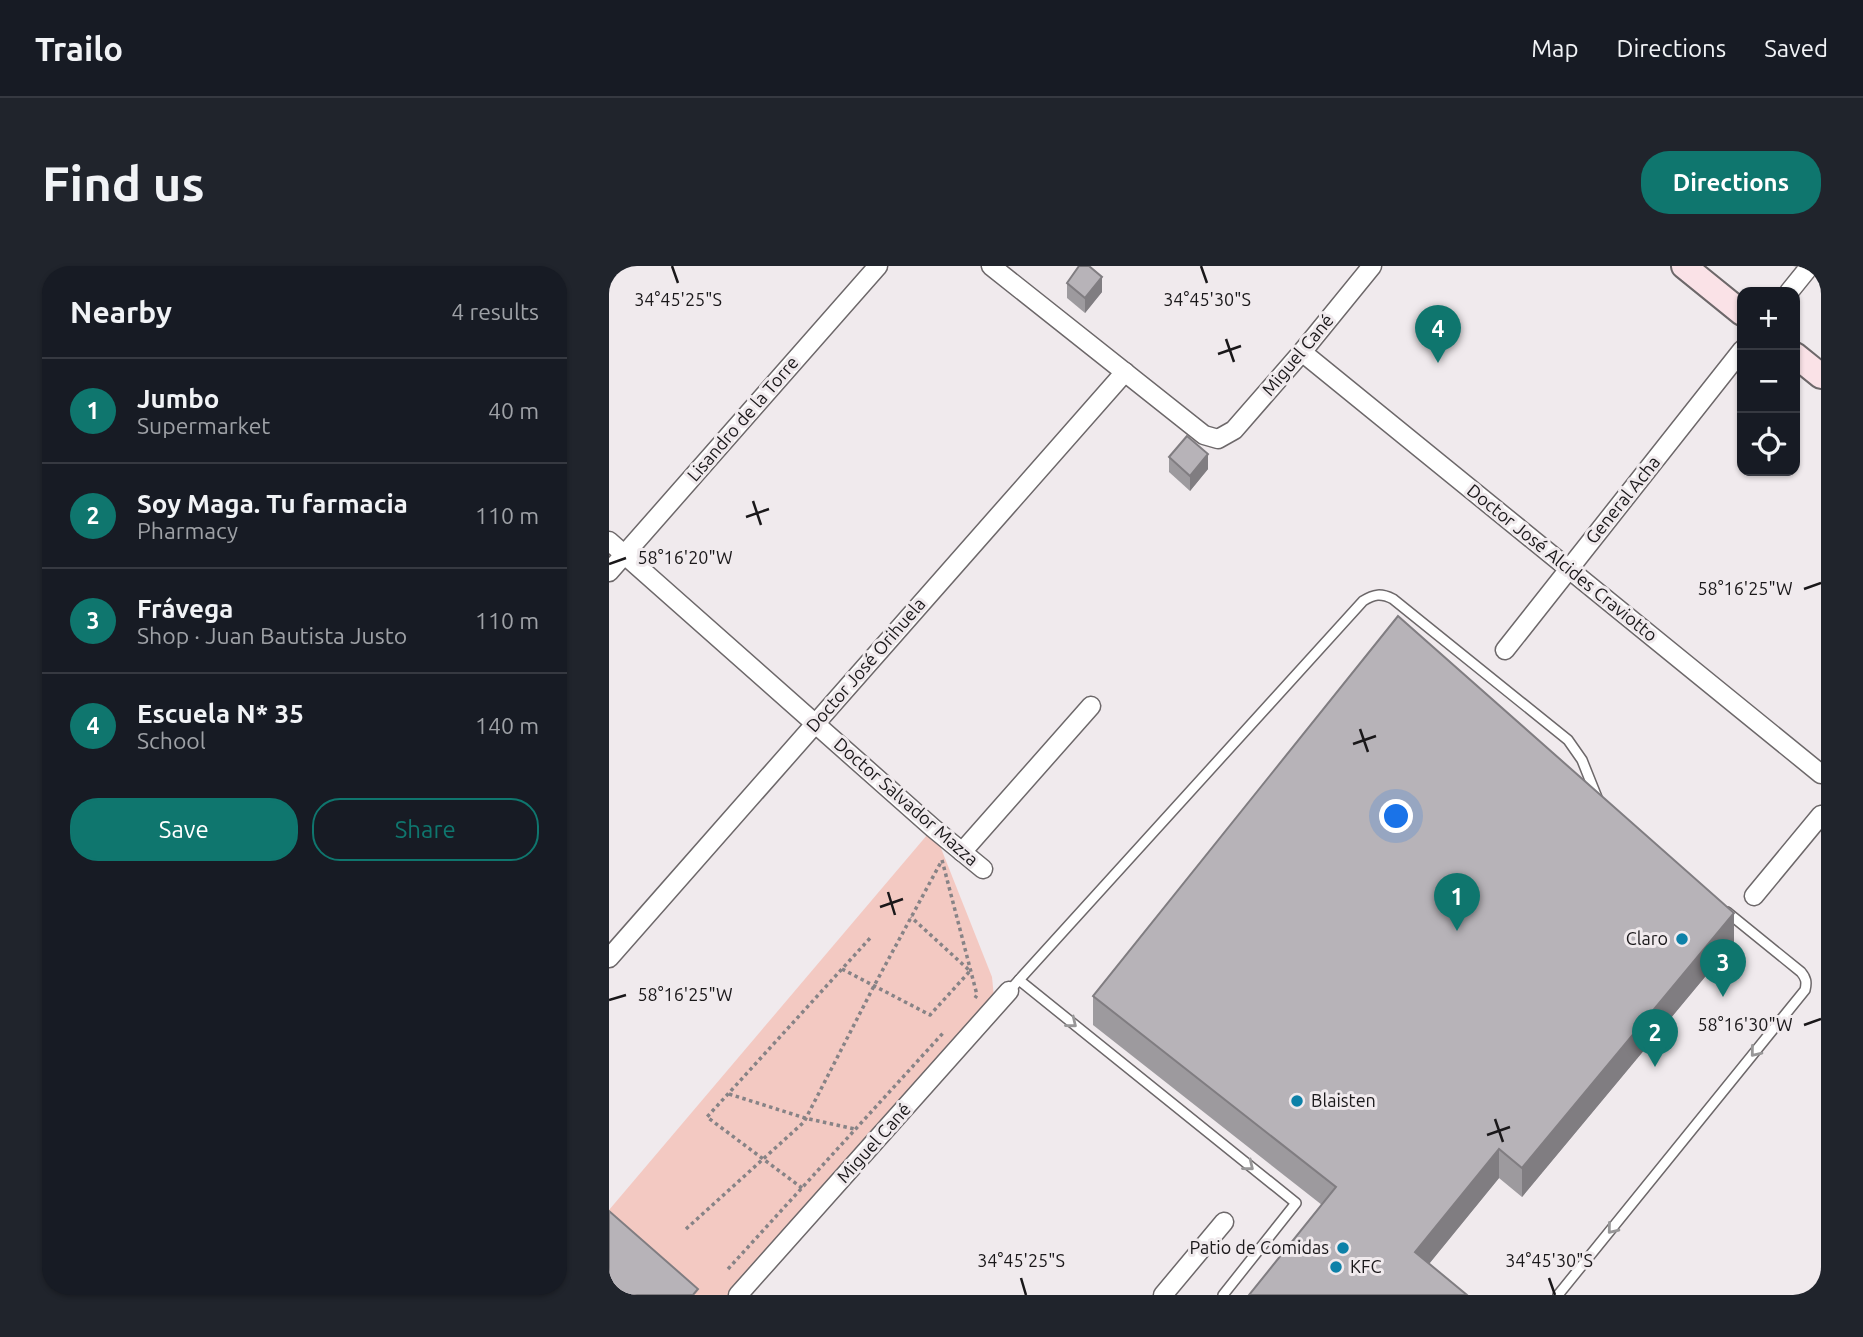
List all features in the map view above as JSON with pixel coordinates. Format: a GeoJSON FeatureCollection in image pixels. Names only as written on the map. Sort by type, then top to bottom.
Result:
{"type":"FeatureCollection","features":[{"type":"Feature","properties":{"kind":"main road"},"geometry":{"type":"LineString","coordinates":[[1684,266],[1737,309]]}},
{"type":"Feature","properties":{"kind":"main road"},"geometry":{"type":"LineString","coordinates":[[1800,359],[1821,376]]}},
{"type":"Feature","properties":{"kind":"street","name":"Lisandro de la Torre"},"geometry":{"type":"LineString","coordinates":[[609,572],[878,266]]}},
{"type":"Feature","properties":{"kind":"street"},"geometry":{"type":"LineString","coordinates":[[991,266],[1125,372]]}},
{"type":"Feature","properties":{"kind":"street","name":"Miguel Cané"},"geometry":{"type":"LineString","coordinates":[[1125,372],[1204,435],[1218,439],[1234,430],[1372,266]]}},
{"type":"Feature","properties":{"kind":"street"},"geometry":{"type":"LineString","coordinates":[[1793,287],[1810,266]]}},
{"type":"Feature","properties":{"kind":"street","name":"Doctor José Alcides Craviotto"},"geometry":{"type":"LineString","coordinates":[[1302,352],[1821,774]]}},
{"type":"Feature","properties":{"kind":"street","name":"General Acha"},"geometry":{"type":"LineString","coordinates":[[1504,650],[1737,356]]}},
{"type":"Feature","properties":{"kind":"street","name":"Doctor José Orihuela"},"geometry":{"type":"LineString","coordinates":[[609,958],[1125,372]]}},
{"type":"Feature","properties":{"kind":"street","name":"Doctor Salvador Mazza"},"geometry":{"type":"LineString","coordinates":[[609,541],[933,828],[983,869]]}},
{"type":"Feature","properties":{"kind":"street"},"geometry":{"type":"LineString","coordinates":[[962,852],[1091,706]]}},
{"type":"Feature","properties":{"kind":"street"},"geometry":{"type":"LineString","coordinates":[[1754,896],[1821,815]]}},
{"type":"Feature","properties":{"kind":"street","name":"Miguel Cané"},"geometry":{"type":"LineString","coordinates":[[738,1295],[1014,986]]}},
{"type":"Feature","properties":{"kind":"street"},"geometry":{"type":"LineString","coordinates":[[1163,1295],[1224,1222]]}},
{"type":"Feature","properties":{"kind":"lane"},"geometry":{"type":"LineString","coordinates":[[1223,1295],[1296,1203],[1014,986],[1363,601],[1371,596],[1382,594],[1393,599],[1568,740],[1582,760],[1605,813]]}},
{"type":"Feature","properties":{"kind":"lane"},"geometry":{"type":"LineString","coordinates":[[1559,1295],[1805,990],[1807,984],[1801,972],[1715,903]]}},
{"type":"Feature","properties":{"kind":"path"},"geometry":{"type":"LineString","coordinates":[[933,828],[977,995],[968,1005]]}},
{"type":"Feature","properties":{"kind":"path"},"geometry":{"type":"LineString","coordinates":[[686,1229],[804,1122],[942,861]]}},
{"type":"Feature","properties":{"kind":"path"},"geometry":{"type":"LineString","coordinates":[[911,917],[971,971]]}},
{"type":"Feature","properties":{"kind":"path"},"geometry":{"type":"LineString","coordinates":[[802,1188],[707,1117],[872,936]]}},
{"type":"Feature","properties":{"kind":"path"},"geometry":{"type":"LineString","coordinates":[[842,969],[930,1015],[971,971]]}},
{"type":"Feature","properties":{"kind":"path"},"geometry":{"type":"LineString","coordinates":[[728,1269],[949,1026]]}},
{"type":"Feature","properties":{"kind":"path"},"geometry":{"type":"LineString","coordinates":[[729,1094],[805,1118],[855,1129]]}},
{"type":"Feature","properties":{"kind":"shaded area"},"geometry":{"type":"Polygon","coordinates":[[[933,828],[992,977],[995,1007],[738,1295],[695,1295],[609,1218],[609,1210],[933,828]]]}},
{"type":"Feature","properties":{"kind":"building"},"geometry":{"type":"Polygon","coordinates":[[[1079,266],[1089,266],[1102,277],[1085,298],[1067,283],[1079,266]]]}},
{"type":"Feature","properties":{"kind":"building"},"geometry":{"type":"Polygon","coordinates":[[[1187,436],[1208,454],[1190,476],[1169,457],[1187,436]]]}},
{"type":"Feature","properties":{"kind":"building"},"geometry":{"type":"Polygon","coordinates":[[[1398,616],[1734,913],[1522,1168],[1499,1149],[1415,1252],[1467,1295],[1249,1295],[1336,1187],[1093,996],[1398,616]]]}},
{"type":"Feature","properties":{"kind":"building"},"geometry":{"type":"Polygon","coordinates":[[[609,1211],[698,1289],[693,1295],[609,1295],[609,1211]]]}},
{"type":"Feature","properties":{"kind":"place","name":"Escuela N* 35"},"geometry":{"type":"Point","coordinates":[1438,363]}},
{"type":"Feature","properties":{"kind":"place","name":"Jumbo"},"geometry":{"type":"Point","coordinates":[1457,931]}},
{"type":"Feature","properties":{"kind":"place","name":"Claro"},"geometry":{"type":"Point","coordinates":[1682,939]}},
{"type":"Feature","properties":{"kind":"place","name":"Frávega"},"geometry":{"type":"Point","coordinates":[1723,997]}},
{"type":"Feature","properties":{"kind":"place","name":"Soy Maga. Tu farmacia"},"geometry":{"type":"Point","coordinates":[1655,1067]}},
{"type":"Feature","properties":{"kind":"place","name":"Blaisten"},"geometry":{"type":"Point","coordinates":[1297,1101]}},
{"type":"Feature","properties":{"kind":"place","name":"Patio de Comidas"},"geometry":{"type":"Point","coordinates":[1343,1248]}},
{"type":"Feature","properties":{"kind":"place","name":"KFC"},"geometry":{"type":"Point","coordinates":[1336,1267]}}]}
